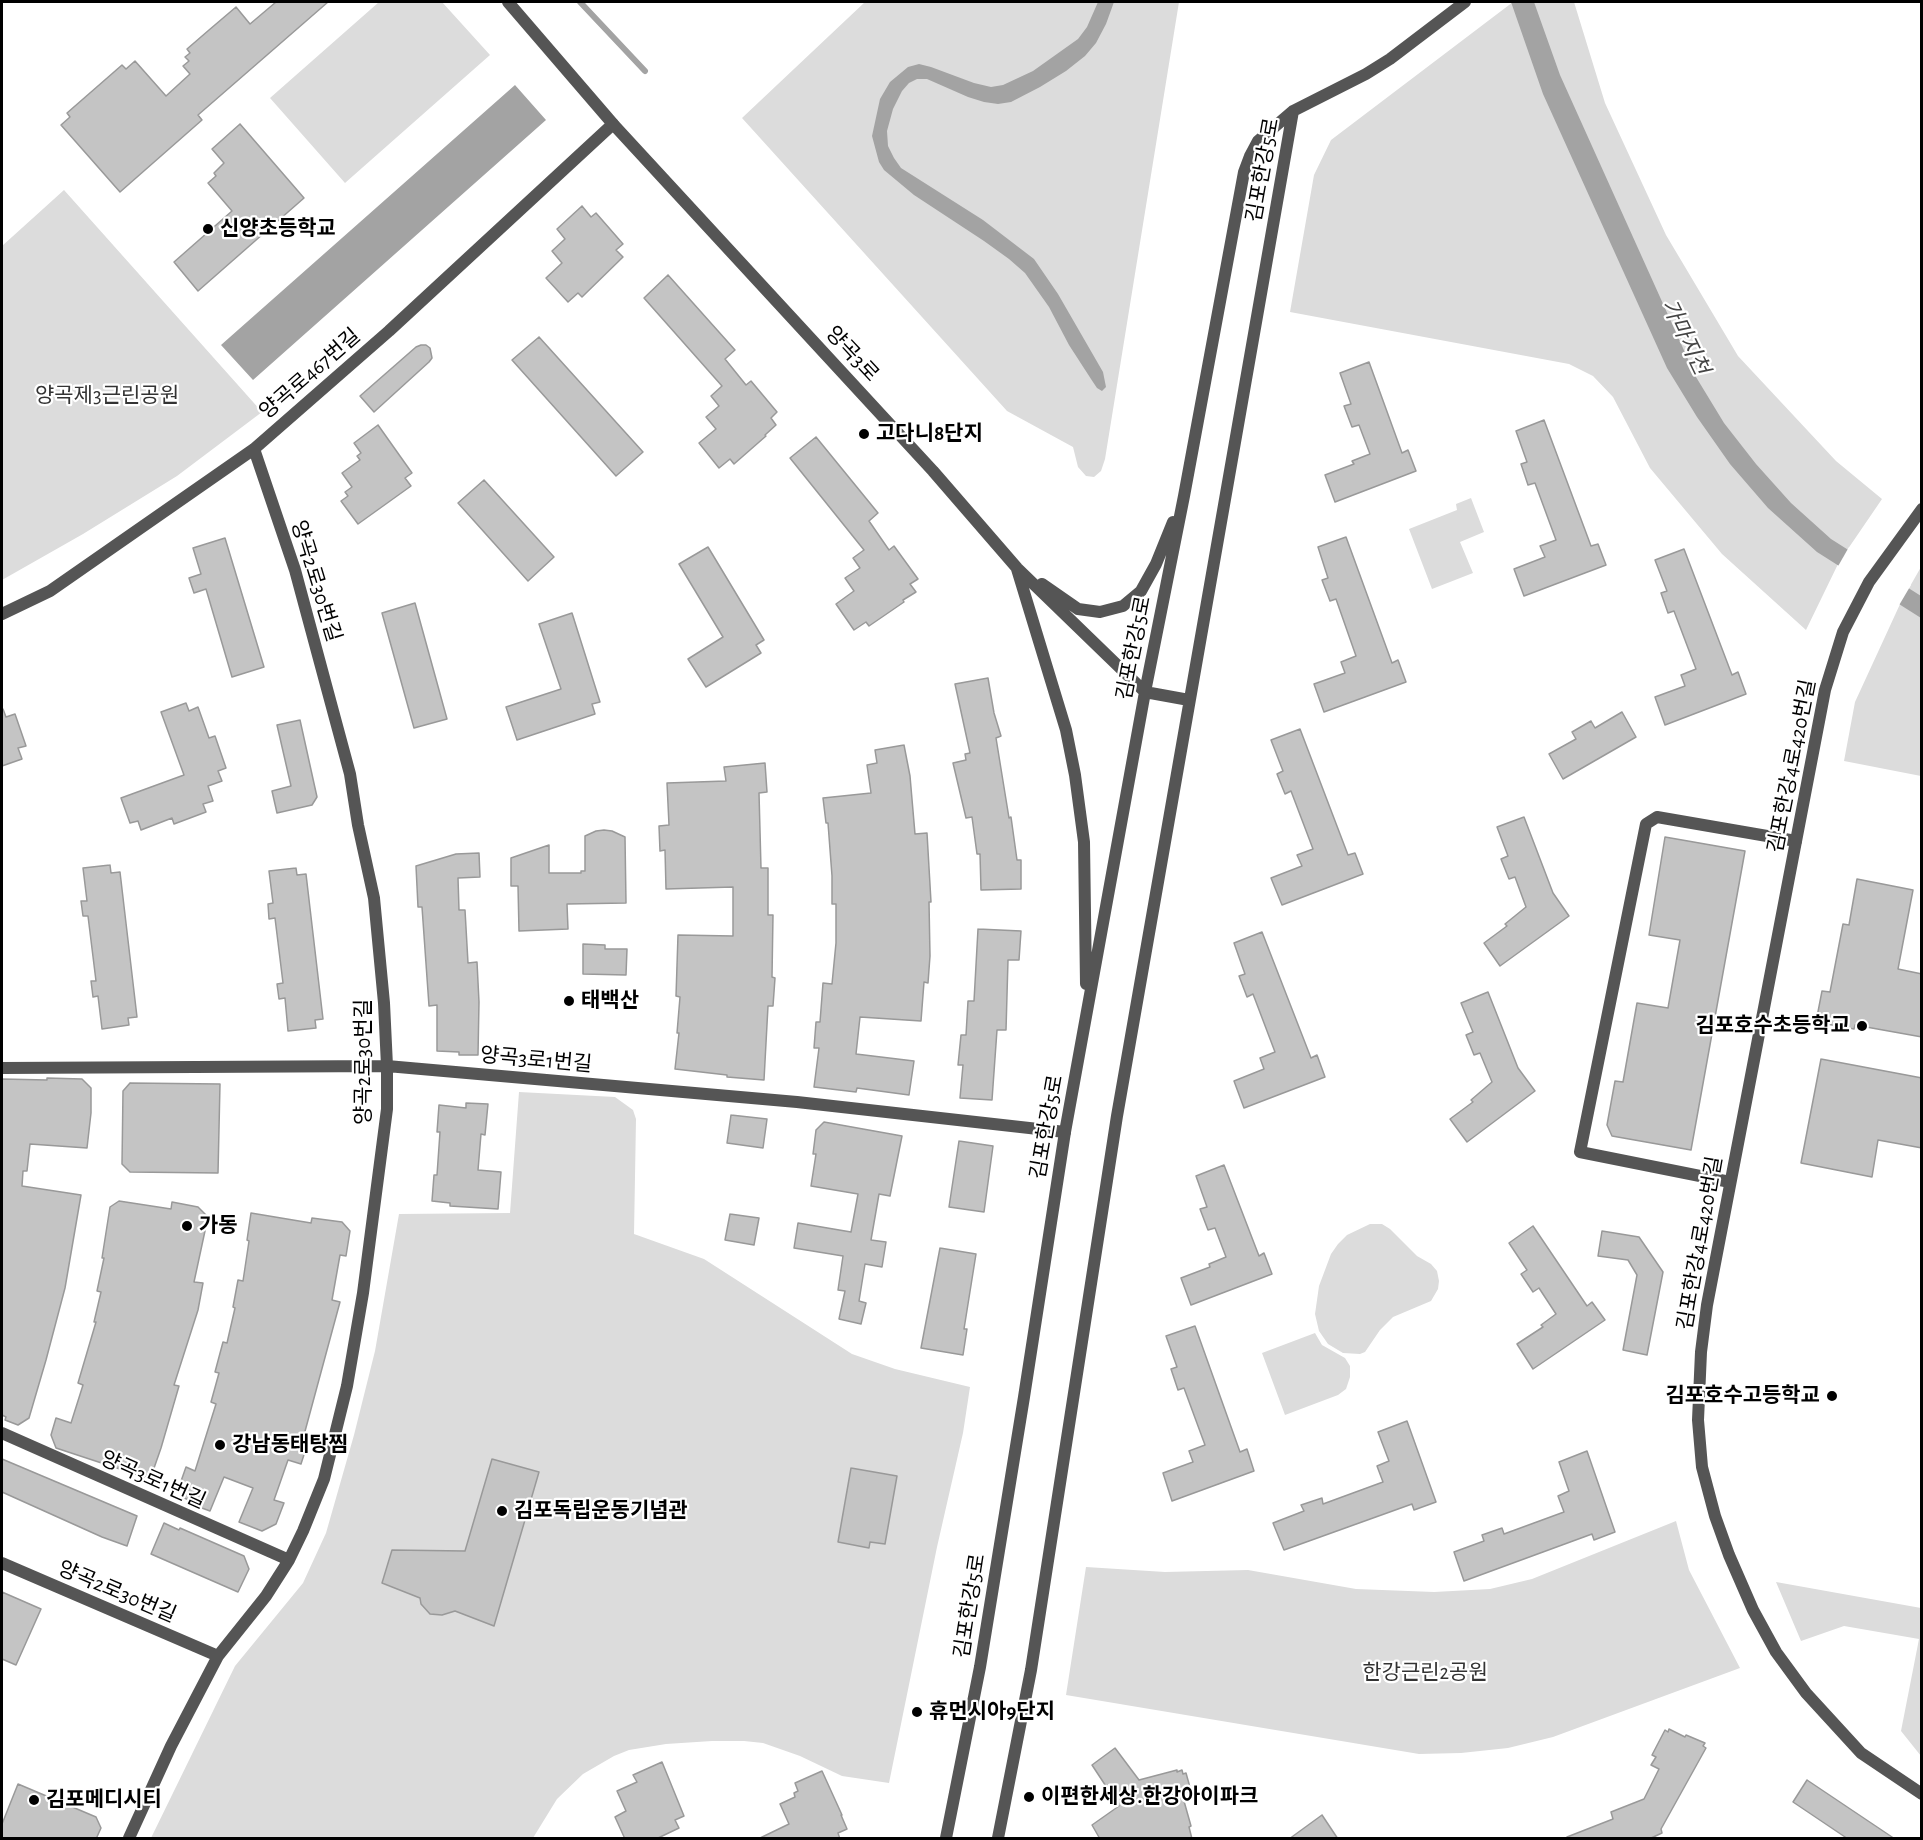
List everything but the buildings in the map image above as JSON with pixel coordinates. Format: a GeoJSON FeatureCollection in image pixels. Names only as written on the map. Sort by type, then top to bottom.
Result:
{"type":"FeatureCollection","features":[{"type":"Feature","properties":{"kind":"street","name":"양곡3로"},"geometry":{"type":"LineString","coordinates":[[508,2],[613,124],[933,471],[1017,568],[1145,692]]}},
{"type":"Feature","properties":{"kind":"street"},"geometry":{"type":"LineString","coordinates":[[1293,111],[1366,74],[1390,59],[1465,2]]}},
{"type":"Feature","properties":{"kind":"street","name":"김포한강5로"},"geometry":{"type":"LineString","coordinates":[[946,1839],[982,1657],[1065,1132],[1145,692],[1244,172],[1258,141],[1293,111]]}},
{"type":"Feature","properties":{"kind":"street","name":"김포한강5로"},"geometry":{"type":"LineString","coordinates":[[998,1839],[1031,1670],[1117,1116],[1293,111]]}},
{"type":"Feature","properties":{"kind":"street","name":"양곡로467번길"},"geometry":{"type":"LineString","coordinates":[[2,614],[50,591],[254,449],[389,331],[613,124]]}},
{"type":"Feature","properties":{"kind":"street","name":"양곡2로30번길"},"geometry":{"type":"LineString","coordinates":[[129,1839],[171,1746],[218,1656],[266,1596],[289,1560],[324,1479],[347,1386],[363,1293],[387,1109],[384,1003],[374,898],[358,825],[350,774],[295,570],[254,449]]}},
{"type":"Feature","properties":{"kind":"street"},"geometry":{"type":"LineString","coordinates":[[1017,568],[1078,609],[1100,612],[1123,606],[1141,591],[1156,564],[1184,496]]}},
{"type":"Feature","properties":{"kind":"street","name":"김포한강4로420번길"},"geometry":{"type":"LineString","coordinates":[[1922,509],[1869,582],[1843,632],[1825,690],[1707,1305],[1701,1352],[1698,1420],[1702,1467],[1715,1516],[1753,1610],[1776,1652],[1806,1692],[1861,1753],[1922,1794]]}},
{"type":"Feature","properties":{"kind":"street"},"geometry":{"type":"LineString","coordinates":[[1017,568],[1066,730],[1075,775],[1084,842],[1087,1011]]}},
{"type":"Feature","properties":{"kind":"street"},"geometry":{"type":"LineString","coordinates":[[1145,692],[1189,700]]}},
{"type":"Feature","properties":{"kind":"street"},"geometry":{"type":"LineString","coordinates":[[1731,1182],[1580,1152],[1646,824],[1657,817],[1796,841]]}},
{"type":"Feature","properties":{"kind":"street","name":"양곡3로1번길"},"geometry":{"type":"LineString","coordinates":[[2,1068],[387,1066],[797,1102],[1065,1132]]}},
{"type":"Feature","properties":{"kind":"street","name":"양곡3로1번길"},"geometry":{"type":"LineString","coordinates":[[2,1433],[289,1560]]}},
{"type":"Feature","properties":{"kind":"street","name":"양곡2로30번길"},"geometry":{"type":"LineString","coordinates":[[2,1563],[218,1656]]}},
{"type":"Feature","properties":{"kind":"green space"},"geometry":{"type":"Polygon","coordinates":[[[379,2],[442,2],[490,55],[345,183],[270,98],[379,2]]]}},
{"type":"Feature","properties":{"kind":"green space"},"geometry":{"type":"Polygon","coordinates":[[[865,2],[1179,2],[1105,459],[1101,471],[1094,477],[1086,476],[1078,467],[1073,447],[1007,411],[742,118],[865,2]]]}},
{"type":"Feature","properties":{"kind":"green space"},"geometry":{"type":"Polygon","coordinates":[[[1513,2],[1574,2],[1605,103],[1666,235],[1738,356],[1836,461],[1882,499],[1839,562],[1806,630],[1722,554],[1650,468],[1613,397],[1593,376],[1569,364],[1290,312],[1314,175],[1331,140],[1513,2]]]}},
{"type":"Feature","properties":{"kind":"green space","name":"양곡제3근린공원"},"geometry":{"type":"Polygon","coordinates":[[[64,190],[262,412],[177,476],[83,534],[2,580],[2,246],[64,190]]]}},
{"type":"Feature","properties":{"kind":"green space"},"geometry":{"type":"Polygon","coordinates":[[[1471,498],[1484,532],[1460,542],[1473,573],[1432,589],[1409,529],[1457,510],[1456,504],[1471,498]]]}},
{"type":"Feature","properties":{"kind":"green space"},"geometry":{"type":"Polygon","coordinates":[[[1921,567],[1921,776],[1844,761],[1855,702],[1901,602],[1921,567]]]}},
{"type":"Feature","properties":{"kind":"green space"},"geometry":{"type":"Polygon","coordinates":[[[519,1092],[615,1097],[633,1110],[636,1119],[634,1234],[704,1259],[852,1354],[895,1369],[970,1387],[963,1433],[937,1547],[889,1783],[842,1776],[800,1756],[763,1743],[712,1741],[666,1744],[629,1750],[583,1774],[557,1799],[533,1838],[151,1838],[235,1666],[303,1583],[326,1533],[375,1351],[399,1214],[510,1213],[519,1092]]]}},
{"type":"Feature","properties":{"kind":"green space"},"geometry":{"type":"Polygon","coordinates":[[[1370,1224],[1382,1224],[1390,1229],[1417,1256],[1431,1264],[1437,1271],[1438,1289],[1431,1301],[1393,1317],[1380,1330],[1365,1352],[1343,1353],[1328,1344],[1319,1331],[1315,1314],[1319,1286],[1331,1254],[1338,1244],[1347,1235],[1370,1224]]]}},
{"type":"Feature","properties":{"kind":"green space"},"geometry":{"type":"Polygon","coordinates":[[[1315,1333],[1322,1345],[1345,1358],[1350,1366],[1350,1377],[1346,1389],[1338,1395],[1285,1415],[1262,1353],[1315,1333]]]}},
{"type":"Feature","properties":{"kind":"green space","name":"한강근린2공원"},"geometry":{"type":"Polygon","coordinates":[[[1676,1521],[1689,1570],[1740,1668],[1553,1737],[1508,1748],[1461,1753],[1419,1754],[1066,1695],[1086,1567],[1165,1572],[1248,1570],[1356,1589],[1434,1592],[1490,1589],[1532,1579],[1676,1521]]]}},
{"type":"Feature","properties":{"kind":"green space"},"geometry":{"type":"Polygon","coordinates":[[[1776,1582],[1921,1608],[1921,1756],[1901,1731],[1919,1639],[1844,1626],[1801,1641],[1776,1582]]]}},
{"type":"Feature","properties":{"kind":"shaded area"},"geometry":{"type":"Polygon","coordinates":[[[1098,2],[1114,2],[1096,43],[1085,56],[1066,71],[1040,87],[1011,102],[998,104],[968,97],[927,79],[917,79],[909,83],[902,91],[893,109],[887,131],[888,146],[901,168],[983,220],[1034,259],[1058,294],[1103,372],[1106,387],[1102,391],[1091,379],[1069,345],[1049,307],[1025,273],[984,241],[914,195],[884,170],[879,162],[872,136],[880,99],[890,82],[908,67],[919,64],[974,83],[991,87],[1003,85],[1033,71],[1078,39],[1087,27],[1098,2]]]}},
{"type":"Feature","properties":{"kind":"shaded area"},"geometry":{"type":"Polygon","coordinates":[[[1511,2],[1534,2],[1560,75],[1696,377],[1724,423],[1791,503],[1831,539],[1921,596],[1921,618],[1817,552],[1768,508],[1730,464],[1697,417],[1667,368],[1543,94],[1511,2]]]}},
{"type":"Feature","properties":{"kind":"shaded area"},"geometry":{"type":"Polygon","coordinates":[[[515,85],[546,120],[253,380],[221,345],[515,85]]]}},
{"type":"Feature","properties":{"kind":"pier"},"geometry":{"type":"Polygon","coordinates":[[[1849,547],[1911,585],[1898,607],[1837,568],[1849,547]]]}},
{"type":"Feature","properties":{"kind":"waterway"},"geometry":{"type":"LineString","coordinates":[[580,2],[645,71]]}},
{"type":"Feature","properties":{"kind":"place","name":"신양초등학교"},"geometry":{"type":"Point","coordinates":[208,229]}},
{"type":"Feature","properties":{"kind":"place","name":"고다니8단지"},"geometry":{"type":"Point","coordinates":[864,434]}},
{"type":"Feature","properties":{"kind":"place","name":"태백산"},"geometry":{"type":"Point","coordinates":[569,1001]}},
{"type":"Feature","properties":{"kind":"place","name":"김포호수초등학교"},"geometry":{"type":"Point","coordinates":[1862,1026]}},
{"type":"Feature","properties":{"kind":"place","name":"가동"},"geometry":{"type":"Point","coordinates":[187,1226]}},
{"type":"Feature","properties":{"kind":"place","name":"김포호수고등학교"},"geometry":{"type":"Point","coordinates":[1832,1396]}},
{"type":"Feature","properties":{"kind":"place","name":"강남동태탕찜"},"geometry":{"type":"Point","coordinates":[220,1445]}},
{"type":"Feature","properties":{"kind":"place","name":"김포독립운동기념관"},"geometry":{"type":"Point","coordinates":[502,1511]}},
{"type":"Feature","properties":{"kind":"place","name":"휴먼시아9단지"},"geometry":{"type":"Point","coordinates":[917,1712]}},
{"type":"Feature","properties":{"kind":"place","name":"이편한세상.한강아이파크"},"geometry":{"type":"Point","coordinates":[1029,1797]}},
{"type":"Feature","properties":{"kind":"place","name":"김포메디시티"},"geometry":{"type":"Point","coordinates":[34,1800]}},
{"type":"Feature","properties":{"kind":"water label","name":"가마지천"},"geometry":{"type":"Point","coordinates":[1685,337]}}]}
